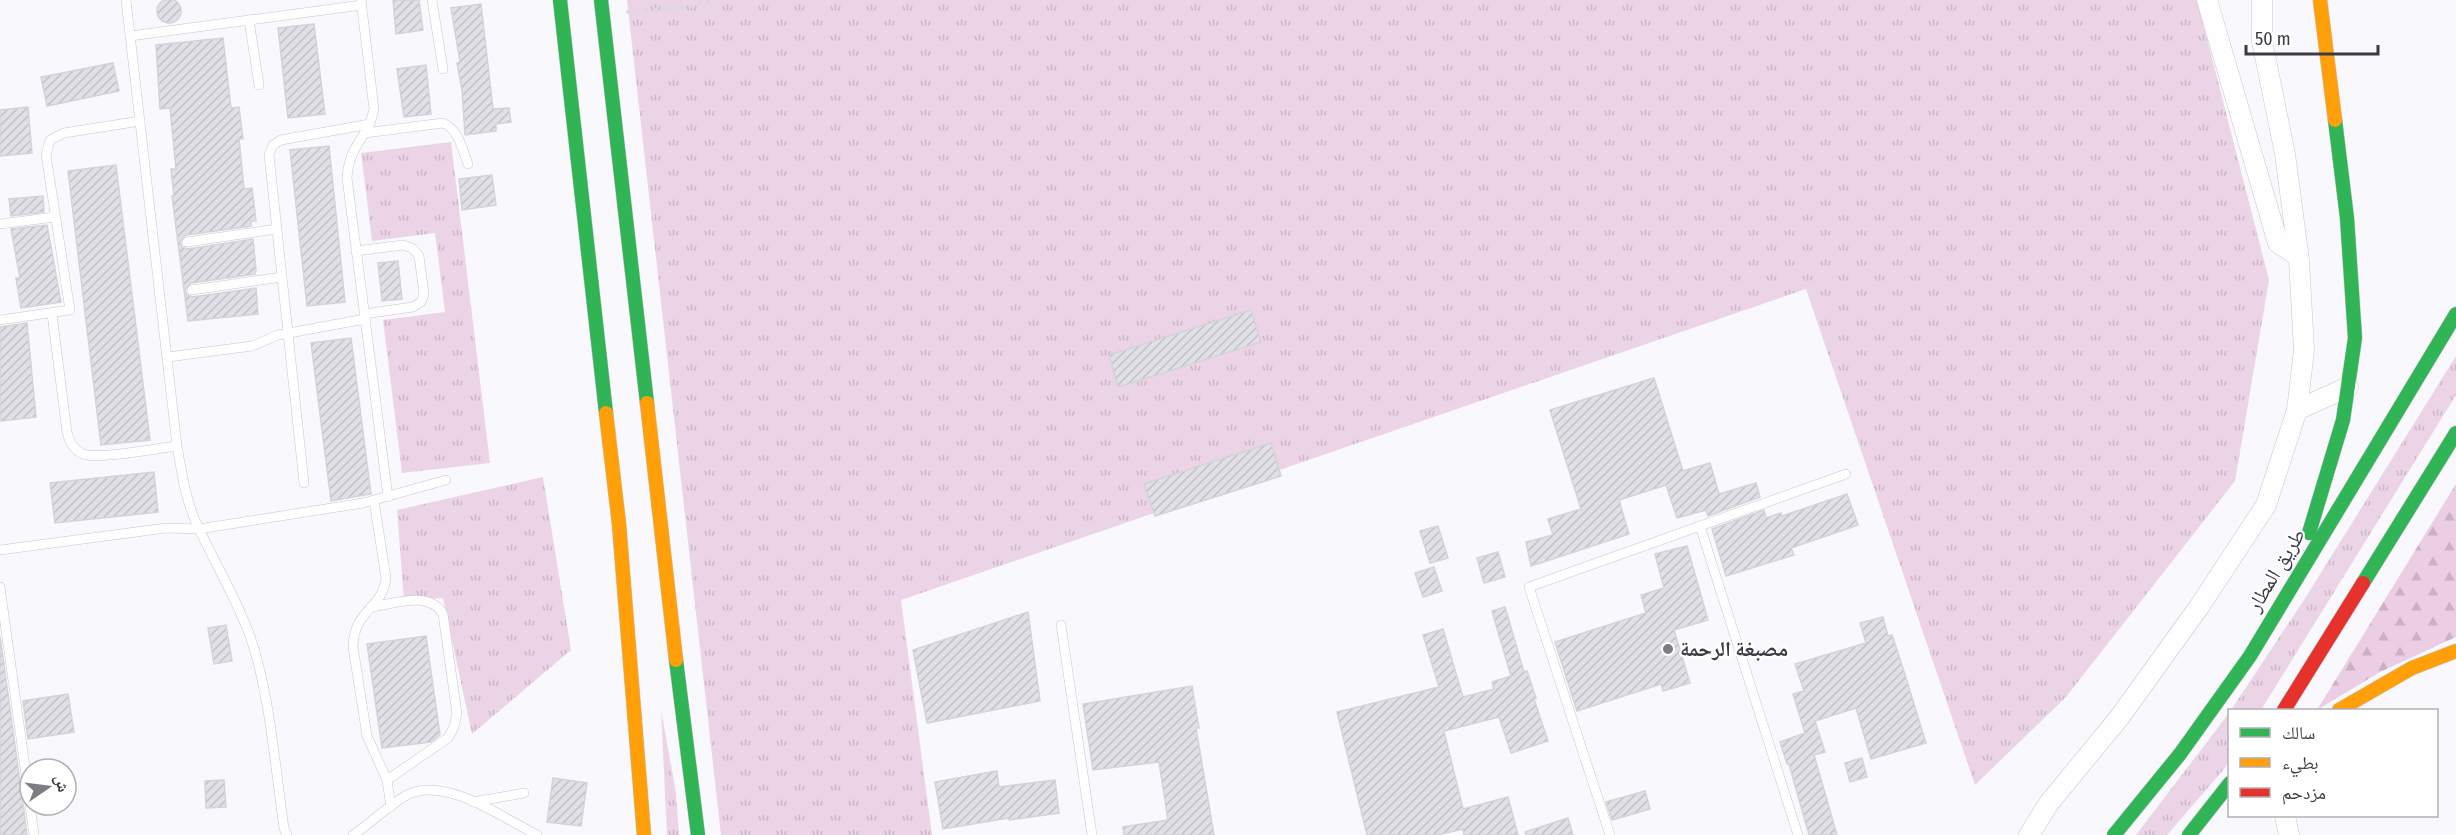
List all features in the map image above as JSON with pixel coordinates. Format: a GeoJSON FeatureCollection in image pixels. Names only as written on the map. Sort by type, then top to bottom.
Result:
{"type":"FeatureCollection","features":[{"type":"Feature","properties":{"kind":"main road"},"geometry":{"type":"LineString","coordinates":[[560,0],[619,524],[644,835]]}},
{"type":"Feature","properties":{"kind":"main road"},"geometry":{"type":"LineString","coordinates":[[602,0],[670,618],[699,835]]}},
{"type":"Feature","properties":{"kind":"main road"},"geometry":{"type":"LineString","coordinates":[[2294,582],[2343,420],[2355,338],[2347,218],[2320,0]]}},
{"type":"Feature","properties":{"kind":"main road","name":"طريق المطار"},"geometry":{"type":"LineString","coordinates":[[2114,835],[2180,754],[2250,656],[2456,314]]}},
{"type":"Feature","properties":{"kind":"main road"},"geometry":{"type":"LineString","coordinates":[[2285,709],[2456,433]]}},
{"type":"Feature","properties":{"kind":"main road"},"geometry":{"type":"LineString","coordinates":[[2341,709],[2344,705],[2412,668],[2452,658]]}},
{"type":"Feature","properties":{"kind":"main road"},"geometry":{"type":"LineString","coordinates":[[2189,835],[2228,784]]}},
{"type":"Feature","properties":{"kind":"street"},"geometry":{"type":"LineString","coordinates":[[2207,0],[2278,243],[2298,256]]}},
{"type":"Feature","properties":{"kind":"street"},"geometry":{"type":"LineString","coordinates":[[2029,835],[2049,804],[2119,718],[2199,608],[2266,505],[2297,410],[2304,350],[2298,256],[2285,154],[2262,41],[2262,0]]}},
{"type":"Feature","properties":{"kind":"street"},"geometry":{"type":"LineString","coordinates":[[2297,410],[2348,387]]}},
{"type":"Feature","properties":{"kind":"street"},"geometry":{"type":"LineString","coordinates":[[2285,817],[2289,835]]}},
{"type":"Feature","properties":{"kind":"lane"},"geometry":{"type":"LineString","coordinates":[[126,0],[177,446],[188,499],[199,529],[230,587],[251,639],[264,694],[284,828],[287,835]]}},
{"type":"Feature","properties":{"kind":"lane"},"geometry":{"type":"LineString","coordinates":[[432,0],[443,69]]}},
{"type":"Feature","properties":{"kind":"lane"},"geometry":{"type":"LineString","coordinates":[[130,36],[362,3],[375,101],[370,124],[354,148],[348,165],[347,178],[388,497]]}},
{"type":"Feature","properties":{"kind":"lane"},"geometry":{"type":"LineString","coordinates":[[249,20],[259,85]]}},
{"type":"Feature","properties":{"kind":"lane"},"geometry":{"type":"LineString","coordinates":[[0,320],[70,310],[46,154],[50,140],[63,133],[140,121]]}},
{"type":"Feature","properties":{"kind":"lane"},"geometry":{"type":"LineString","coordinates":[[365,133],[443,123],[457,135],[468,164]]}},
{"type":"Feature","properties":{"kind":"lane"},"geometry":{"type":"LineString","coordinates":[[304,483],[269,155],[273,145],[281,140],[370,124]]}},
{"type":"Feature","properties":{"kind":"lane"},"geometry":{"type":"LineString","coordinates":[[0,224],[55,217]]}},
{"type":"Feature","properties":{"kind":"lane"},"geometry":{"type":"LineString","coordinates":[[188,242],[277,229]]}},
{"type":"Feature","properties":{"kind":"lane"},"geometry":{"type":"LineString","coordinates":[[168,357],[252,346],[288,332],[413,307],[421,302],[424,294],[419,256],[412,248],[403,245],[356,251]]}},
{"type":"Feature","properties":{"kind":"lane"},"geometry":{"type":"LineString","coordinates":[[192,290],[282,277]]}},
{"type":"Feature","properties":{"kind":"lane"},"geometry":{"type":"LineString","coordinates":[[52,314],[67,432],[72,446],[92,456],[177,446]]}},
{"type":"Feature","properties":{"kind":"lane"},"geometry":{"type":"LineString","coordinates":[[1610,835],[1529,587],[1846,474]]}},
{"type":"Feature","properties":{"kind":"lane"},"geometry":{"type":"LineString","coordinates":[[0,550],[166,528],[199,529],[374,501],[446,480]]}},
{"type":"Feature","properties":{"kind":"lane"},"geometry":{"type":"LineString","coordinates":[[374,501],[386,578],[381,595],[357,622],[353,634],[353,647],[367,736],[370,748],[387,780],[391,807]]}},
{"type":"Feature","properties":{"kind":"lane"},"geometry":{"type":"LineString","coordinates":[[1700,526],[1798,835]]}},
{"type":"Feature","properties":{"kind":"lane"},"geometry":{"type":"LineString","coordinates":[[0,587],[24,757]]}},
{"type":"Feature","properties":{"kind":"lane"},"geometry":{"type":"LineString","coordinates":[[370,607],[424,600],[440,608],[443,614],[457,714],[448,738],[387,780]]}},
{"type":"Feature","properties":{"kind":"lane"},"geometry":{"type":"LineString","coordinates":[[1062,625],[1092,835]]}},
{"type":"Feature","properties":{"kind":"lane"},"geometry":{"type":"LineString","coordinates":[[353,835],[408,795],[427,789],[447,791],[537,835]]}},
{"type":"Feature","properties":{"kind":"lane"},"geometry":{"type":"LineString","coordinates":[[473,802],[524,794]]}},
{"type":"Feature","properties":{"kind":"lane"},"geometry":{"type":"LineString","coordinates":[[32,817],[34,835]]}},
{"type":"Feature","properties":{"kind":"path"},"geometry":{"type":"LineString","coordinates":[[603,14],[694,6],[710,0]]}},
{"type":"Feature","properties":{"kind":"green space"},"geometry":{"type":"Polygon","coordinates":[[[627,0],[2197,0],[2269,280],[2235,481],[2066,697],[1975,785],[1806,289],[901,600],[932,835],[721,835],[627,0]]]}},
{"type":"Feature","properties":{"kind":"green space"},"geometry":{"type":"Polygon","coordinates":[[[451,142],[490,463],[402,473],[383,320],[445,312],[435,233],[372,241],[361,153],[451,142]]]}},
{"type":"Feature","properties":{"kind":"green space"},"geometry":{"type":"Polygon","coordinates":[[[2456,356],[2456,395],[2262,709],[2232,709],[2304,600],[2456,356]]]}},
{"type":"Feature","properties":{"kind":"green space"},"geometry":{"type":"Polygon","coordinates":[[[543,477],[571,650],[472,734],[443,598],[404,600],[397,510],[543,477]]]}},
{"type":"Feature","properties":{"kind":"green space"},"geometry":{"type":"Polygon","coordinates":[[[2456,484],[2456,637],[2380,672],[2318,709],[2456,484]]]}},
{"type":"Feature","properties":{"kind":"green space"},"geometry":{"type":"Polygon","coordinates":[[[661,710],[676,793],[679,835],[667,835],[661,710]]]}},
{"type":"Feature","properties":{"kind":"green space"},"geometry":{"type":"Polygon","coordinates":[[[2228,714],[2228,763],[2225,768],[2167,835],[2136,835],[2228,714]]]}},
{"type":"Feature","properties":{"kind":"building"},"geometry":{"type":"Polygon","coordinates":[[[169,-1],[177,3],[181,11],[177,19],[169,23],[161,19],[157,11],[161,3],[169,-1]]]}},
{"type":"Feature","properties":{"kind":"building"},"geometry":{"type":"Polygon","coordinates":[[[393,0],[419,0],[423,30],[396,34],[393,0]]]}},
{"type":"Feature","properties":{"kind":"building"},"geometry":{"type":"Polygon","coordinates":[[[481,4],[493,109],[509,108],[511,122],[496,124],[496,131],[465,135],[462,90],[457,63],[460,62],[451,8],[481,4]]]}},
{"type":"Feature","properties":{"kind":"building"},"geometry":{"type":"Polygon","coordinates":[[[314,24],[325,114],[288,118],[278,28],[314,24]]]}},
{"type":"Feature","properties":{"kind":"building"},"geometry":{"type":"Polygon","coordinates":[[[223,38],[231,108],[239,107],[243,139],[239,139],[244,189],[252,188],[256,221],[251,221],[251,226],[186,235],[180,242],[182,247],[188,249],[253,239],[256,270],[255,274],[191,283],[185,290],[187,295],[193,297],[256,288],[258,314],[188,321],[172,196],[174,196],[171,169],[176,169],[170,108],[160,109],[156,45],[223,38]]]}},
{"type":"Feature","properties":{"kind":"building"},"geometry":{"type":"Polygon","coordinates":[[[113,63],[119,91],[47,106],[41,77],[113,63]]]}},
{"type":"Feature","properties":{"kind":"building"},"geometry":{"type":"Polygon","coordinates":[[[426,65],[431,114],[404,117],[397,69],[426,65]]]}},
{"type":"Feature","properties":{"kind":"building"},"geometry":{"type":"Polygon","coordinates":[[[28,107],[32,153],[0,156],[0,110],[28,107]]]}},
{"type":"Feature","properties":{"kind":"building"},"geometry":{"type":"Polygon","coordinates":[[[329,146],[345,302],[307,306],[290,150],[329,146]]]}},
{"type":"Feature","properties":{"kind":"building"},"geometry":{"type":"Polygon","coordinates":[[[116,165],[150,440],[101,445],[68,171],[116,165]]]}},
{"type":"Feature","properties":{"kind":"building"},"geometry":{"type":"Polygon","coordinates":[[[492,175],[496,205],[462,210],[459,179],[492,175]]]}},
{"type":"Feature","properties":{"kind":"building"},"geometry":{"type":"Polygon","coordinates":[[[43,196],[44,212],[11,216],[9,199],[43,196]]]}},
{"type":"Feature","properties":{"kind":"building"},"geometry":{"type":"Polygon","coordinates":[[[47,225],[61,302],[21,308],[16,278],[20,278],[11,229],[47,225]]]}},
{"type":"Feature","properties":{"kind":"building"},"geometry":{"type":"Polygon","coordinates":[[[398,261],[402,299],[382,301],[378,263],[398,261]]]}},
{"type":"Feature","properties":{"kind":"building"},"geometry":{"type":"Polygon","coordinates":[[[1251,310],[1261,342],[1118,387],[1109,355],[1251,310]]]}},
{"type":"Feature","properties":{"kind":"building"},"geometry":{"type":"Polygon","coordinates":[[[27,323],[36,417],[0,421],[0,327],[27,323]]]}},
{"type":"Feature","properties":{"kind":"building"},"geometry":{"type":"Polygon","coordinates":[[[351,338],[371,494],[331,501],[311,343],[351,338]]]}},
{"type":"Feature","properties":{"kind":"building"},"geometry":{"type":"Polygon","coordinates":[[[1654,378],[1683,471],[1710,463],[1719,494],[1756,483],[1760,497],[1708,516],[1706,510],[1677,518],[1666,485],[1619,500],[1629,534],[1531,566],[1526,542],[1553,535],[1548,519],[1581,509],[1550,410],[1654,378]]]}},
{"type":"Feature","properties":{"kind":"building"},"geometry":{"type":"Polygon","coordinates":[[[1271,443],[1281,476],[1155,516],[1144,484],[1271,443]]]}},
{"type":"Feature","properties":{"kind":"building"},"geometry":{"type":"Polygon","coordinates":[[[154,472],[158,512],[55,523],[50,483],[154,472]]]}},
{"type":"Feature","properties":{"kind":"building"},"geometry":{"type":"Polygon","coordinates":[[[1847,494],[1858,525],[1791,548],[1794,555],[1726,576],[1712,529],[1764,510],[1766,518],[1781,513],[1782,516],[1847,494]]]}},
{"type":"Feature","properties":{"kind":"building"},"geometry":{"type":"Polygon","coordinates":[[[1438,526],[1448,558],[1430,563],[1420,531],[1438,526]]]}},
{"type":"Feature","properties":{"kind":"building"},"geometry":{"type":"Polygon","coordinates":[[[1687,546],[1708,620],[1674,630],[1690,683],[1663,691],[1661,684],[1577,711],[1555,642],[1646,613],[1641,595],[1664,588],[1655,554],[1687,546]]]}},
{"type":"Feature","properties":{"kind":"building"},"geometry":{"type":"Polygon","coordinates":[[[1498,552],[1505,577],[1484,583],[1477,558],[1498,552]]]}},
{"type":"Feature","properties":{"kind":"building"},"geometry":{"type":"Polygon","coordinates":[[[1434,567],[1442,591],[1423,597],[1415,573],[1434,567]]]}},
{"type":"Feature","properties":{"kind":"building"},"geometry":{"type":"Polygon","coordinates":[[[1505,607],[1548,741],[1511,753],[1499,717],[1444,731],[1463,809],[1508,797],[1518,835],[1464,835],[1463,829],[1437,835],[1367,835],[1337,712],[1439,687],[1423,635],[1443,629],[1463,697],[1494,689],[1492,682],[1511,676],[1492,611],[1505,607]]]}},
{"type":"Feature","properties":{"kind":"building"},"geometry":{"type":"Polygon","coordinates":[[[1028,612],[1040,701],[927,723],[913,650],[1028,612]]]}},
{"type":"Feature","properties":{"kind":"building"},"geometry":{"type":"Polygon","coordinates":[[[1883,617],[1888,636],[1892,635],[1926,743],[1871,759],[1856,708],[1815,721],[1825,752],[1814,755],[1837,835],[1809,835],[1789,764],[1787,764],[1780,742],[1805,733],[1793,694],[1804,691],[1795,664],[1866,643],[1860,623],[1883,617]]]}},
{"type":"Feature","properties":{"kind":"building"},"geometry":{"type":"Polygon","coordinates":[[[226,625],[232,661],[214,664],[208,628],[226,625]]]}},
{"type":"Feature","properties":{"kind":"building"},"geometry":{"type":"Polygon","coordinates":[[[0,636],[18,767],[18,817],[25,817],[27,835],[0,835],[0,636]]]}},
{"type":"Feature","properties":{"kind":"building"},"geometry":{"type":"Polygon","coordinates":[[[426,636],[440,735],[431,742],[382,748],[367,644],[426,636]]]}},
{"type":"Feature","properties":{"kind":"building"},"geometry":{"type":"Polygon","coordinates":[[[1192,686],[1199,728],[1196,728],[1214,835],[1124,835],[1123,827],[1168,820],[1159,762],[1093,770],[1083,704],[1192,686]]]}},
{"type":"Feature","properties":{"kind":"building"},"geometry":{"type":"Polygon","coordinates":[[[68,694],[74,732],[28,739],[23,701],[68,694]]]}},
{"type":"Feature","properties":{"kind":"building"},"geometry":{"type":"Polygon","coordinates":[[[1862,758],[1867,777],[1850,782],[1845,763],[1862,758]]]}},
{"type":"Feature","properties":{"kind":"building"},"geometry":{"type":"Polygon","coordinates":[[[997,771],[999,787],[1055,780],[1059,813],[1009,820],[1009,818],[943,829],[935,782],[997,771]]]}},
{"type":"Feature","properties":{"kind":"building"},"geometry":{"type":"Polygon","coordinates":[[[553,778],[587,783],[581,826],[547,822],[553,778]]]}},
{"type":"Feature","properties":{"kind":"building"},"geometry":{"type":"Polygon","coordinates":[[[224,780],[226,807],[206,808],[205,781],[224,780]]]}},
{"type":"Feature","properties":{"kind":"building"},"geometry":{"type":"Polygon","coordinates":[[[1645,791],[1650,809],[1612,820],[1606,802],[1645,791]]]}},
{"type":"Feature","properties":{"kind":"building"},"geometry":{"type":"Polygon","coordinates":[[[1568,818],[1573,835],[1526,835],[1525,832],[1568,818]]]}},
{"type":"Feature","properties":{"kind":"traffic: fast"},"geometry":{"type":"LineString","coordinates":[[560,0],[606,413]]}},
{"type":"Feature","properties":{"kind":"traffic: fast"},"geometry":{"type":"LineString","coordinates":[[601,0],[647,403]]}},
{"type":"Feature","properties":{"kind":"traffic: fast"},"geometry":{"type":"LineString","coordinates":[[2309,533],[2343,420],[2355,338],[2347,218],[2335,120]]}},
{"type":"Feature","properties":{"kind":"traffic: fast"},"geometry":{"type":"LineString","coordinates":[[2114,835],[2180,754],[2250,656],[2456,314]]}},
{"type":"Feature","properties":{"kind":"traffic: fast"},"geometry":{"type":"LineString","coordinates":[[2363,583],[2456,433]]}},
{"type":"Feature","properties":{"kind":"traffic: fast"},"geometry":{"type":"LineString","coordinates":[[676,660],[698,835]]}},
{"type":"Feature","properties":{"kind":"traffic: fast"},"geometry":{"type":"LineString","coordinates":[[2189,835],[2228,786]]}},
{"type":"Feature","properties":{"kind":"traffic: slow"},"geometry":{"type":"LineString","coordinates":[[2320,0],[2335,120]]}},
{"type":"Feature","properties":{"kind":"traffic: slow"},"geometry":{"type":"LineString","coordinates":[[647,403],[676,660]]}},
{"type":"Feature","properties":{"kind":"traffic: slow"},"geometry":{"type":"LineString","coordinates":[[606,413],[619,524],[644,835]]}},
{"type":"Feature","properties":{"kind":"traffic: slow"},"geometry":{"type":"LineString","coordinates":[[2341,709],[2412,668],[2456,651]]}},
{"type":"Feature","properties":{"kind":"traffic: jam"},"geometry":{"type":"LineString","coordinates":[[2285,709],[2363,583]]}},
{"type":"Feature","properties":{"kind":"place","name":"مصبغة الرحمة"},"geometry":{"type":"Point","coordinates":[1668,649]}}]}
